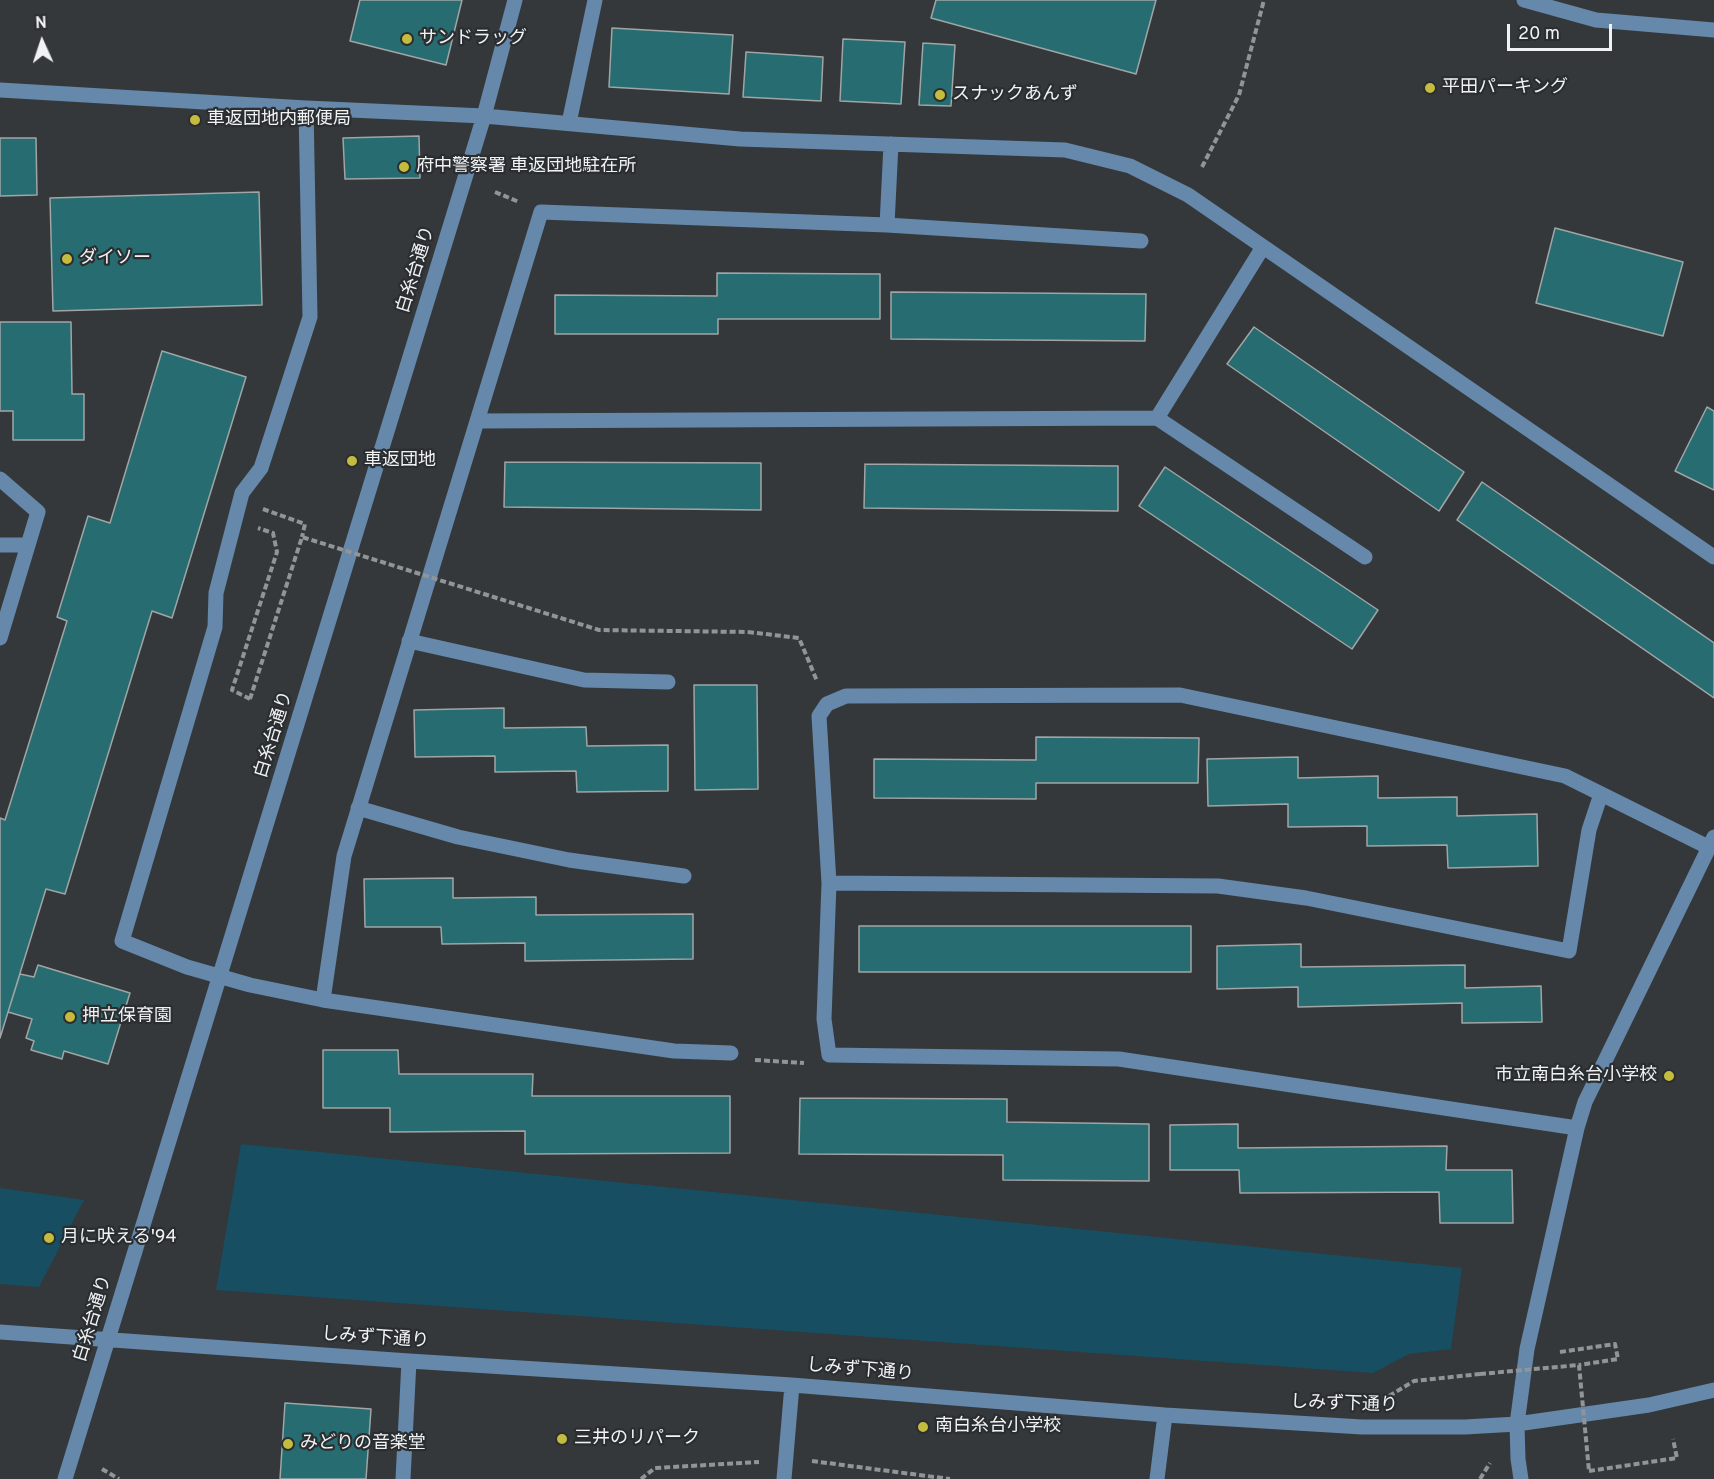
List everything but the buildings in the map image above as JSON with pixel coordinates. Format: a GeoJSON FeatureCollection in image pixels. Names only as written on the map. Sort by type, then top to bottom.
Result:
{"type":"FeatureCollection","features":[{"type":"Feature","properties":{"kind":"street","name":"白糸台通り"},"geometry":{"type":"LineString","coordinates":[[65,1479],[484,116],[515,0]]}},
{"type":"Feature","properties":{"kind":"street"},"geometry":{"type":"LineString","coordinates":[[569,123],[595,0]]}},
{"type":"Feature","properties":{"kind":"street"},"geometry":{"type":"LineString","coordinates":[[1524,0],[1596,21],[1714,30]]}},
{"type":"Feature","properties":{"kind":"street"},"geometry":{"type":"LineString","coordinates":[[0,90],[484,116],[740,139],[1065,150],[1130,166],[1188,195],[1714,557]]}},
{"type":"Feature","properties":{"kind":"street"},"geometry":{"type":"LineString","coordinates":[[306,108],[310,317],[261,468],[242,493],[216,593],[215,627],[122,941],[187,967],[250,985],[323,1000],[674,1051],[731,1053]]}},
{"type":"Feature","properties":{"kind":"street"},"geometry":{"type":"LineString","coordinates":[[887,225],[891,144]]}},
{"type":"Feature","properties":{"kind":"street"},"geometry":{"type":"LineString","coordinates":[[323,1000],[344,856],[541,212],[887,225],[1141,241]]}},
{"type":"Feature","properties":{"kind":"street"},"geometry":{"type":"LineString","coordinates":[[1157,418],[1263,247]]}},
{"type":"Feature","properties":{"kind":"street"},"geometry":{"type":"LineString","coordinates":[[478,421],[1157,418],[1365,557]]}},
{"type":"Feature","properties":{"kind":"street"},"geometry":{"type":"LineString","coordinates":[[0,479],[38,512],[0,638]]}},
{"type":"Feature","properties":{"kind":"street"},"geometry":{"type":"LineString","coordinates":[[0,545],[28,545]]}},
{"type":"Feature","properties":{"kind":"street"},"geometry":{"type":"LineString","coordinates":[[409,641],[584,680],[668,682]]}},
{"type":"Feature","properties":{"kind":"street"},"geometry":{"type":"LineString","coordinates":[[1521,1479],[1517,1424],[1527,1349],[1577,1128],[1586,1102],[1711,842],[1565,776],[1180,695],[846,696],[827,704],[819,716],[829,883],[824,1019],[829,1055],[1119,1059],[1577,1128]]}},
{"type":"Feature","properties":{"kind":"street"},"geometry":{"type":"LineString","coordinates":[[829,883],[1218,886],[1306,898],[1569,951],[1589,830],[1601,794]]}},
{"type":"Feature","properties":{"kind":"street"},"geometry":{"type":"LineString","coordinates":[[358,808],[458,837],[569,860],[684,876]]}},
{"type":"Feature","properties":{"kind":"street","name":"しみず下通り"},"geometry":{"type":"LineString","coordinates":[[0,1332],[792,1385],[1165,1415],[1362,1427],[1465,1427],[1517,1424],[1649,1405],[1714,1389]]}},
{"type":"Feature","properties":{"kind":"street"},"geometry":{"type":"LineString","coordinates":[[403,1479],[409,1361]]}},
{"type":"Feature","properties":{"kind":"street"},"geometry":{"type":"LineString","coordinates":[[784,1479],[792,1385]]}},
{"type":"Feature","properties":{"kind":"street"},"geometry":{"type":"LineString","coordinates":[[1157,1479],[1165,1415]]}},
{"type":"Feature","properties":{"kind":"path"},"geometry":{"type":"LineString","coordinates":[[1202,167],[1239,95],[1264,0]]}},
{"type":"Feature","properties":{"kind":"path"},"geometry":{"type":"LineString","coordinates":[[235,519],[273,533],[276,552],[232,690],[250,699],[305,524],[240,501]]}},
{"type":"Feature","properties":{"kind":"path"},"geometry":{"type":"LineString","coordinates":[[302,537],[599,630],[748,632],[799,638],[827,704]]}},
{"type":"Feature","properties":{"kind":"path"},"geometry":{"type":"LineString","coordinates":[[731,1053],[750,1060],[805,1063],[829,1055]]}},
{"type":"Feature","properties":{"kind":"path"},"geometry":{"type":"LineString","coordinates":[[1389,1396],[1413,1381],[1579,1365],[1618,1359],[1615,1344],[1560,1352]]}},
{"type":"Feature","properties":{"kind":"path"},"geometry":{"type":"LineString","coordinates":[[1579,1365],[1589,1471],[1677,1458],[1673,1439]]}},
{"type":"Feature","properties":{"kind":"path"},"geometry":{"type":"LineString","coordinates":[[641,1479],[655,1468],[785,1461],[813,1461],[950,1479]]}},
{"type":"Feature","properties":{"kind":"path"},"geometry":{"type":"LineString","coordinates":[[1480,1479],[1490,1463]]}},
{"type":"Feature","properties":{"kind":"path"},"geometry":{"type":"LineString","coordinates":[[102,1469],[119,1479]]}},
{"type":"Feature","properties":{"kind":"shaded area"},"geometry":{"type":"Polygon","coordinates":[[[241,1144],[1462,1268],[1451,1349],[1409,1354],[1373,1373],[216,1290],[241,1144]]]}},
{"type":"Feature","properties":{"kind":"shaded area"},"geometry":{"type":"Polygon","coordinates":[[[0,1188],[84,1200],[39,1287],[0,1284],[0,1188]]]}},
{"type":"Feature","properties":{"kind":"place","name":"サンドラッグ"},"geometry":{"type":"Point","coordinates":[407,39]}},
{"type":"Feature","properties":{"kind":"place","name":"平田パーキング"},"geometry":{"type":"Point","coordinates":[1430,88]}},
{"type":"Feature","properties":{"kind":"place","name":"スナックあんず"},"geometry":{"type":"Point","coordinates":[940,95]}},
{"type":"Feature","properties":{"kind":"place","name":"車返団地内郵便局"},"geometry":{"type":"Point","coordinates":[195,120]}},
{"type":"Feature","properties":{"kind":"place","name":"府中警察署 車返団地駐在所"},"geometry":{"type":"Point","coordinates":[404,167]}},
{"type":"Feature","properties":{"kind":"place","name":"ダイソー"},"geometry":{"type":"Point","coordinates":[67,259]}},
{"type":"Feature","properties":{"kind":"place","name":"車返団地"},"geometry":{"type":"Point","coordinates":[352,461]}},
{"type":"Feature","properties":{"kind":"place","name":"押立保育園"},"geometry":{"type":"Point","coordinates":[70,1017]}},
{"type":"Feature","properties":{"kind":"place","name":"市立南白糸台小学校"},"geometry":{"type":"Point","coordinates":[1669,1076]}},
{"type":"Feature","properties":{"kind":"place","name":"月に吠える'94"},"geometry":{"type":"Point","coordinates":[49,1238]}},
{"type":"Feature","properties":{"kind":"place","name":"南白糸台小学校"},"geometry":{"type":"Point","coordinates":[923,1427]}},
{"type":"Feature","properties":{"kind":"place","name":"三井のリパーク"},"geometry":{"type":"Point","coordinates":[562,1439]}},
{"type":"Feature","properties":{"kind":"place","name":"みどりの音楽堂"},"geometry":{"type":"Point","coordinates":[288,1444]}}]}
